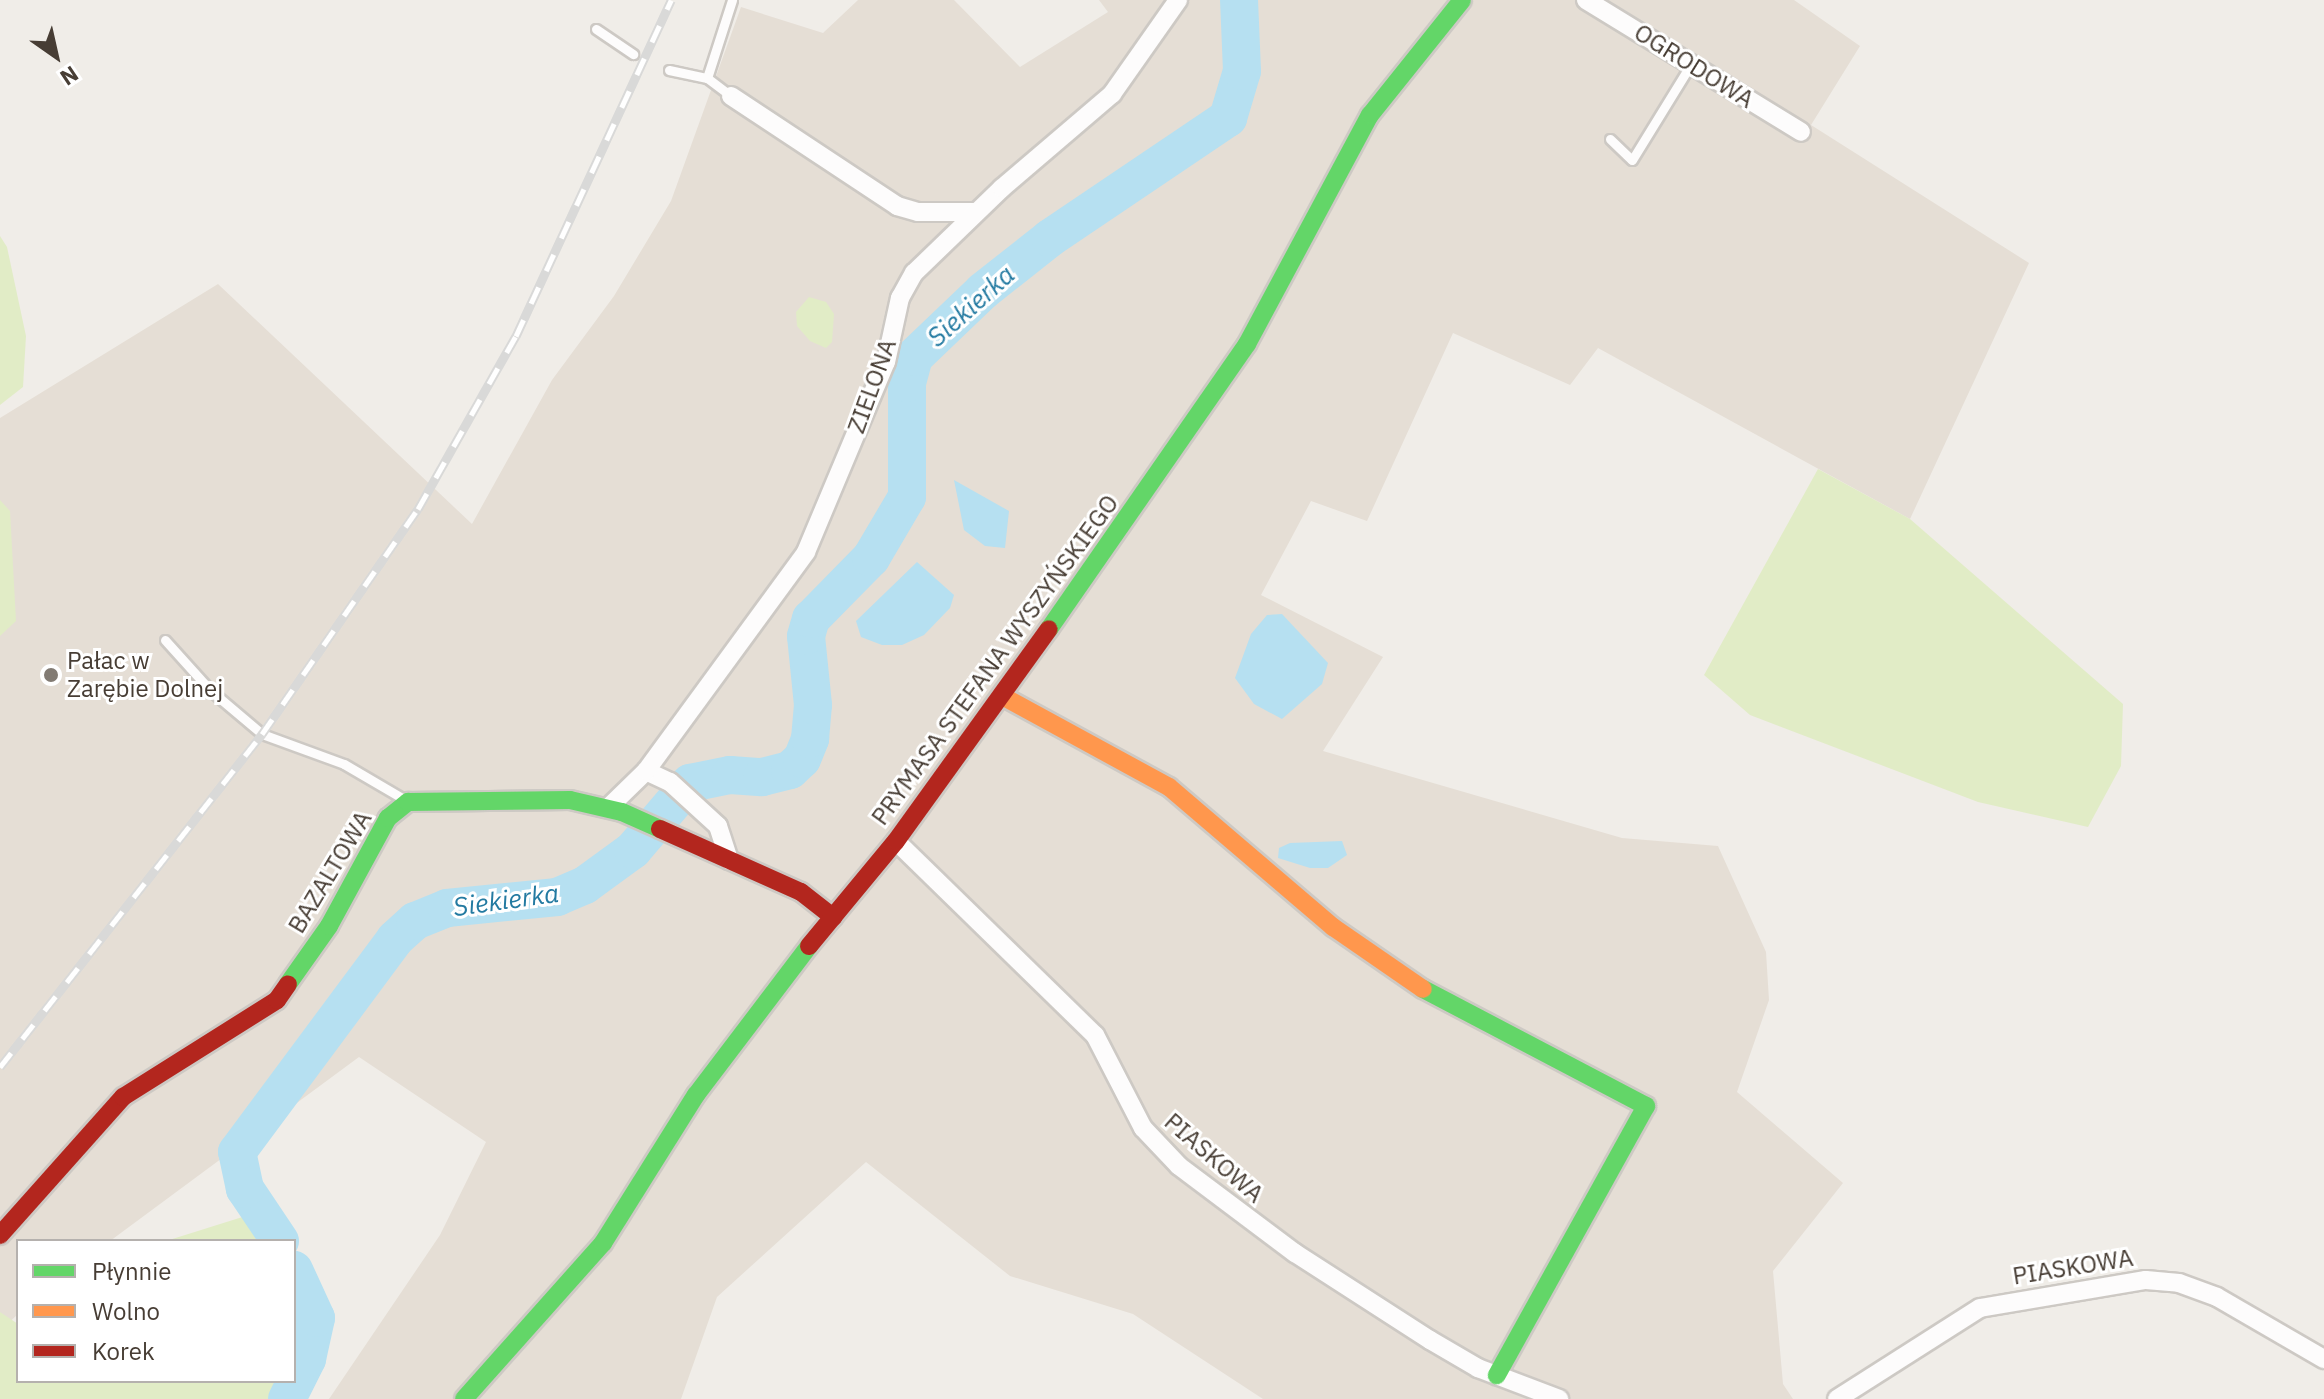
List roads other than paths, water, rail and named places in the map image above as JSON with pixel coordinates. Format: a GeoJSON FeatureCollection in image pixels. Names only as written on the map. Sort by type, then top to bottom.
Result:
{"type":"FeatureCollection","features":[{"type":"Feature","properties":{"kind":"street","name":"ZIELONA"},"geometry":{"type":"LineString","coordinates":[[615,810],[806,552],[886,362],[906,286],[976,212],[1112,94],[1178,0]]}},
{"type":"Feature","properties":{"kind":"street","name":"PRYMASA STEFANA WYSZYŃSKIEGO"},"geometry":{"type":"LineString","coordinates":[[464,1399],[603,1243],[696,1095],[833,917],[896,841],[1002,696],[1247,344],[1370,115],[1462,0]]}},
{"type":"Feature","properties":{"kind":"street","name":"OGRODOWA"},"geometry":{"type":"LineString","coordinates":[[1586,0],[1801,132]]}},
{"type":"Feature","properties":{"kind":"street"},"geometry":{"type":"LineString","coordinates":[[731,96],[897,206],[931,213],[976,212]]}},
{"type":"Feature","properties":{"kind":"street"},"geometry":{"type":"LineString","coordinates":[[1002,696],[1169,787],[1333,927],[1435,998],[1646,1106],[1497,1375]]}},
{"type":"Feature","properties":{"kind":"street"},"geometry":{"type":"LineString","coordinates":[[646,771],[670,782],[700,809],[725,838],[729,860]]}},
{"type":"Feature","properties":{"kind":"street","name":"BAZALTOWA"},"geometry":{"type":"LineString","coordinates":[[0,1235],[123,1097],[277,1000],[329,926],[388,818],[408,802],[570,800],[615,810],[801,892],[833,917]]}},
{"type":"Feature","properties":{"kind":"street","name":"PIASKOWA"},"geometry":{"type":"LineString","coordinates":[[896,841],[1095,1035],[1143,1128],[1179,1166],[1355,1293],[1497,1375],[1557,1399]]}},
{"type":"Feature","properties":{"kind":"street","name":"PIASKOWA"},"geometry":{"type":"LineString","coordinates":[[1837,1399],[1980,1308],[2146,1280],[2179,1283],[2217,1297],[2324,1359]]}},
{"type":"Feature","properties":{"kind":"lane"},"geometry":{"type":"LineString","coordinates":[[707,78],[732,0]]}},
{"type":"Feature","properties":{"kind":"lane"},"geometry":{"type":"LineString","coordinates":[[596,29],[633,54]]}},
{"type":"Feature","properties":{"kind":"lane"},"geometry":{"type":"LineString","coordinates":[[1610,139],[1632,160],[1691,64]]}},
{"type":"Feature","properties":{"kind":"lane"},"geometry":{"type":"LineString","coordinates":[[669,70],[707,78],[731,96]]}},
{"type":"Feature","properties":{"kind":"lane"},"geometry":{"type":"LineString","coordinates":[[165,640],[210,690],[262,734],[344,764],[408,802]]}},
{"type":"Feature","properties":{"kind":"water"},"geometry":{"type":"Polygon","coordinates":[[[954,480],[1009,511],[1005,548],[985,546],[964,530],[954,480]]]}},
{"type":"Feature","properties":{"kind":"water"},"geometry":{"type":"Polygon","coordinates":[[[917,562],[954,595],[950,608],[924,635],[902,645],[882,645],[861,637],[856,621],[917,562]]]}},
{"type":"Feature","properties":{"kind":"water"},"geometry":{"type":"Polygon","coordinates":[[[1282,614],[1328,663],[1322,684],[1282,719],[1254,704],[1235,678],[1251,634],[1267,615],[1282,614]]]}},
{"type":"Feature","properties":{"kind":"water"},"geometry":{"type":"Polygon","coordinates":[[[1342,841],[1347,855],[1328,868],[1310,868],[1278,858],[1279,848],[1290,843],[1342,841]]]}},
{"type":"Feature","properties":{"kind":"waterway","name":"Siekierka"},"geometry":{"type":"LineString","coordinates":[[279,1239],[245,1189],[237,1152],[395,939],[415,921],[447,908],[557,897],[585,885],[633,850],[690,783],[730,775],[762,777],[790,770],[802,759],[810,739],[813,705],[806,636],[811,619],[871,558],[907,497],[907,383],[914,357],[983,291],[1050,238],[1228,118],[1242,71],[1239,0]]}},
{"type":"Feature","properties":{"kind":"waterway","name":"Siekierka"},"geometry":{"type":"LineString","coordinates":[[296,1274],[316,1318],[307,1359],[296,1381]]}},
{"type":"Feature","properties":{"kind":"waterway","name":"Siekierka"},"geometry":{"type":"LineString","coordinates":[[287,1399],[295,1383]]}},
{"type":"Feature","properties":{"kind":"railway"},"geometry":{"type":"LineString","coordinates":[[0,1067],[262,734],[418,509],[516,336],[671,0]]}},
{"type":"Feature","properties":{"kind":"place","name":"Pałac w Zarębie Dolnej"},"geometry":{"type":"Point","coordinates":[51,675]}}]}
